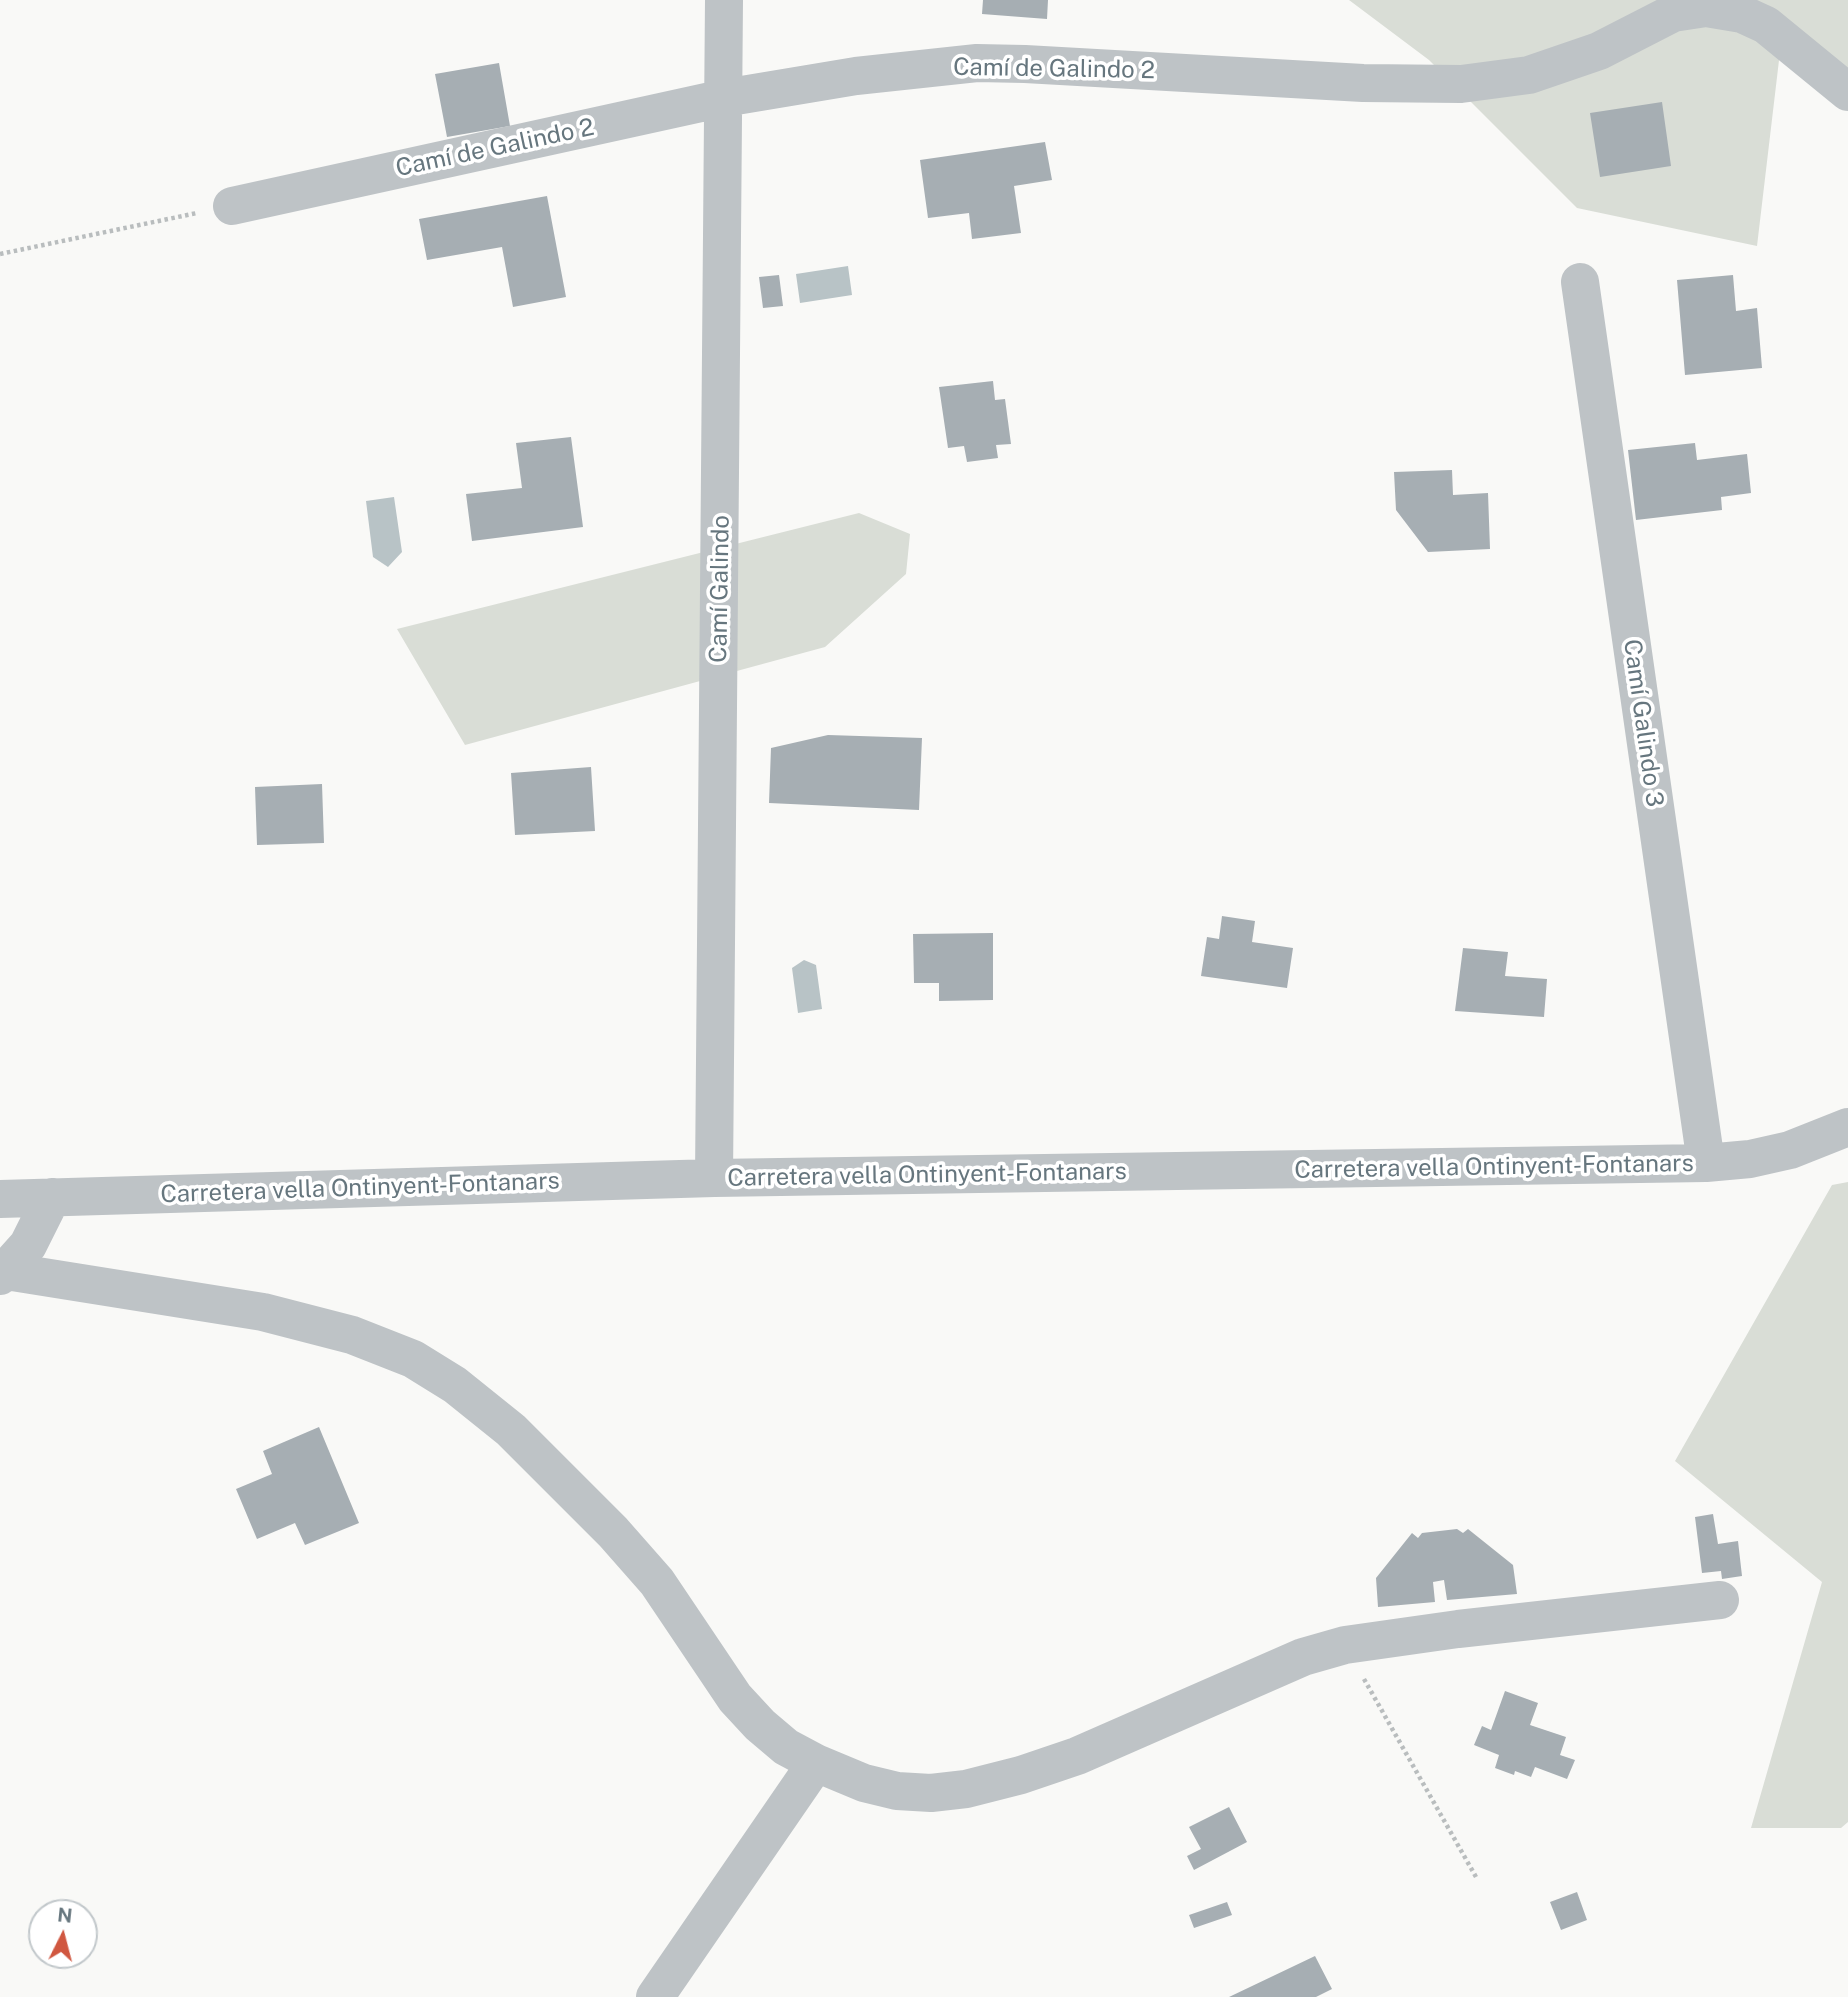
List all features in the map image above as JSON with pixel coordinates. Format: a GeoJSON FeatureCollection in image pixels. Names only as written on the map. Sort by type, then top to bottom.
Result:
{"type":"FeatureCollection","features":[{"type":"Feature","properties":{"kind":"street","name":"Camí Galindo"},"geometry":{"type":"LineString","coordinates":[[714,1178],[724,0]]}},
{"type":"Feature","properties":{"kind":"street","name":"Camí de Galindo 2"},"geometry":{"type":"LineString","coordinates":[[232,206],[724,98],[856,76],[977,63],[1363,83],[1461,84],[1529,75],[1599,51],[1673,13],[1706,8],[1742,14],[1766,25],[1848,92]]}},
{"type":"Feature","properties":{"kind":"street","name":"Camí Galindo 3"},"geometry":{"type":"LineString","coordinates":[[1580,282],[1706,1163]]}},
{"type":"Feature","properties":{"kind":"street","name":"Carretera vella Ontinyent-Fontanars"},"geometry":{"type":"LineString","coordinates":[[0,1199],[714,1178],[1706,1163],[1750,1159],[1790,1150],[1848,1127]]}},
{"type":"Feature","properties":{"kind":"street"},"geometry":{"type":"LineString","coordinates":[[3,1274],[28,1245],[52,1197]]}},
{"type":"Feature","properties":{"kind":"street"},"geometry":{"type":"LineString","coordinates":[[3,1274],[263,1312],[352,1335],[413,1359],[455,1385],[511,1430],[614,1532],[657,1582],[735,1698],[760,1725],[786,1747],[816,1763],[863,1783],[897,1791],[931,1793],[1021,1775],[1077,1756],[1303,1657],[1345,1645],[1458,1629],[1720,1600]]}},
{"type":"Feature","properties":{"kind":"street"},"geometry":{"type":"LineString","coordinates":[[654,1997],[816,1763]]}},
{"type":"Feature","properties":{"kind":"path"},"geometry":{"type":"LineString","coordinates":[[0,254],[232,206]]}},
{"type":"Feature","properties":{"kind":"path"},"geometry":{"type":"LineString","coordinates":[[1345,1645],[1476,1877]]}},
{"type":"Feature","properties":{"kind":"shaded area"},"geometry":{"type":"Polygon","coordinates":[[[1349,0],[1848,0],[1848,71],[1782,35],[1757,246],[1577,208],[1429,60],[1349,0]]]}},
{"type":"Feature","properties":{"kind":"shaded area"},"geometry":{"type":"Polygon","coordinates":[[[848,266],[852,295],[800,303],[796,274],[848,266]]]}},
{"type":"Feature","properties":{"kind":"shaded area"},"geometry":{"type":"Polygon","coordinates":[[[394,497],[402,552],[388,567],[373,557],[366,501],[394,497]]]}},
{"type":"Feature","properties":{"kind":"shaded area"},"geometry":{"type":"Polygon","coordinates":[[[859,513],[910,534],[906,574],[825,647],[465,745],[397,629],[859,513]]]}},
{"type":"Feature","properties":{"kind":"shaded area"},"geometry":{"type":"Polygon","coordinates":[[[804,960],[816,965],[822,1009],[798,1013],[792,968],[804,960]]]}},
{"type":"Feature","properties":{"kind":"shaded area"},"geometry":{"type":"Polygon","coordinates":[[[1848,1182],[1848,1822],[1841,1828],[1751,1828],[1822,1582],[1675,1461],[1832,1185],[1848,1182]]]}},
{"type":"Feature","properties":{"kind":"building"},"geometry":{"type":"Polygon","coordinates":[[[983,0],[1048,0],[1047,19],[982,14],[983,0]]]}},
{"type":"Feature","properties":{"kind":"building"},"geometry":{"type":"Polygon","coordinates":[[[499,63],[510,126],[447,137],[435,74],[499,63]]]}},
{"type":"Feature","properties":{"kind":"building"},"geometry":{"type":"Polygon","coordinates":[[[1662,102],[1671,166],[1600,177],[1590,113],[1662,102]]]}},
{"type":"Feature","properties":{"kind":"building"},"geometry":{"type":"Polygon","coordinates":[[[1045,142],[1052,180],[1014,186],[1021,233],[972,239],[969,213],[928,218],[920,160],[1045,142]]]}},
{"type":"Feature","properties":{"kind":"building"},"geometry":{"type":"Polygon","coordinates":[[[547,196],[566,297],[513,307],[502,247],[427,260],[419,219],[547,196]]]}},
{"type":"Feature","properties":{"kind":"building"},"geometry":{"type":"Polygon","coordinates":[[[779,275],[783,306],[763,308],[759,277],[779,275]]]}},
{"type":"Feature","properties":{"kind":"building"},"geometry":{"type":"Polygon","coordinates":[[[1733,275],[1736,311],[1757,308],[1762,368],[1685,375],[1677,280],[1733,275]]]}},
{"type":"Feature","properties":{"kind":"building"},"geometry":{"type":"Polygon","coordinates":[[[993,381],[995,400],[1005,399],[1011,444],[996,445],[998,458],[967,462],[964,446],[948,448],[939,387],[993,381]]]}},
{"type":"Feature","properties":{"kind":"building"},"geometry":{"type":"Polygon","coordinates":[[[571,437],[583,527],[472,541],[466,494],[522,488],[516,443],[571,437]]]}},
{"type":"Feature","properties":{"kind":"building"},"geometry":{"type":"Polygon","coordinates":[[[1695,443],[1697,460],[1747,454],[1751,493],[1721,497],[1722,510],[1636,520],[1628,450],[1695,443]]]}},
{"type":"Feature","properties":{"kind":"building"},"geometry":{"type":"Polygon","coordinates":[[[1452,470],[1453,495],[1488,493],[1490,549],[1428,552],[1396,510],[1394,472],[1452,470]]]}},
{"type":"Feature","properties":{"kind":"building"},"geometry":{"type":"Polygon","coordinates":[[[828,735],[922,738],[919,810],[769,803],[771,748],[828,735]]]}},
{"type":"Feature","properties":{"kind":"building"},"geometry":{"type":"Polygon","coordinates":[[[591,767],[595,831],[515,835],[511,773],[591,767]]]}},
{"type":"Feature","properties":{"kind":"building"},"geometry":{"type":"Polygon","coordinates":[[[322,784],[324,843],[257,845],[255,787],[322,784]]]}},
{"type":"Feature","properties":{"kind":"building"},"geometry":{"type":"Polygon","coordinates":[[[1222,916],[1255,921],[1252,942],[1293,948],[1287,988],[1201,976],[1207,937],[1219,939],[1222,916]]]}},
{"type":"Feature","properties":{"kind":"building"},"geometry":{"type":"Polygon","coordinates":[[[993,933],[993,1000],[939,1001],[939,983],[914,983],[913,934],[993,933]]]}},
{"type":"Feature","properties":{"kind":"building"},"geometry":{"type":"Polygon","coordinates":[[[1463,948],[1508,952],[1505,976],[1547,979],[1544,1017],[1455,1011],[1463,948]]]}},
{"type":"Feature","properties":{"kind":"building"},"geometry":{"type":"Polygon","coordinates":[[[319,1427],[359,1523],[305,1545],[295,1523],[257,1539],[236,1489],[272,1474],[263,1451],[319,1427]]]}},
{"type":"Feature","properties":{"kind":"building"},"geometry":{"type":"Polygon","coordinates":[[[1713,1514],[1718,1544],[1738,1541],[1742,1576],[1722,1579],[1721,1571],[1702,1573],[1695,1517],[1713,1514]]]}},
{"type":"Feature","properties":{"kind":"building"},"geometry":{"type":"Polygon","coordinates":[[[1457,1529],[1463,1533],[1468,1529],[1513,1565],[1517,1594],[1447,1600],[1444,1580],[1433,1582],[1435,1602],[1378,1607],[1376,1578],[1412,1533],[1418,1538],[1422,1533],[1457,1529]]]}},
{"type":"Feature","properties":{"kind":"building"},"geometry":{"type":"Polygon","coordinates":[[[1505,1691],[1538,1703],[1530,1725],[1566,1737],[1560,1755],[1575,1760],[1567,1779],[1535,1767],[1531,1777],[1515,1771],[1514,1775],[1495,1768],[1499,1755],[1474,1745],[1482,1726],[1491,1730],[1505,1691]]]}},
{"type":"Feature","properties":{"kind":"building"},"geometry":{"type":"Polygon","coordinates":[[[1229,1807],[1247,1842],[1194,1870],[1187,1856],[1201,1849],[1189,1827],[1229,1807]]]}},
{"type":"Feature","properties":{"kind":"building"},"geometry":{"type":"Polygon","coordinates":[[[1577,1892],[1587,1920],[1561,1930],[1550,1902],[1577,1892]]]}},
{"type":"Feature","properties":{"kind":"building"},"geometry":{"type":"Polygon","coordinates":[[[1227,1902],[1232,1915],[1194,1928],[1189,1915],[1227,1902]]]}},
{"type":"Feature","properties":{"kind":"building"},"geometry":{"type":"Polygon","coordinates":[[[1315,1956],[1332,1989],[1316,1997],[1229,1997],[1315,1956]]]}}]}
